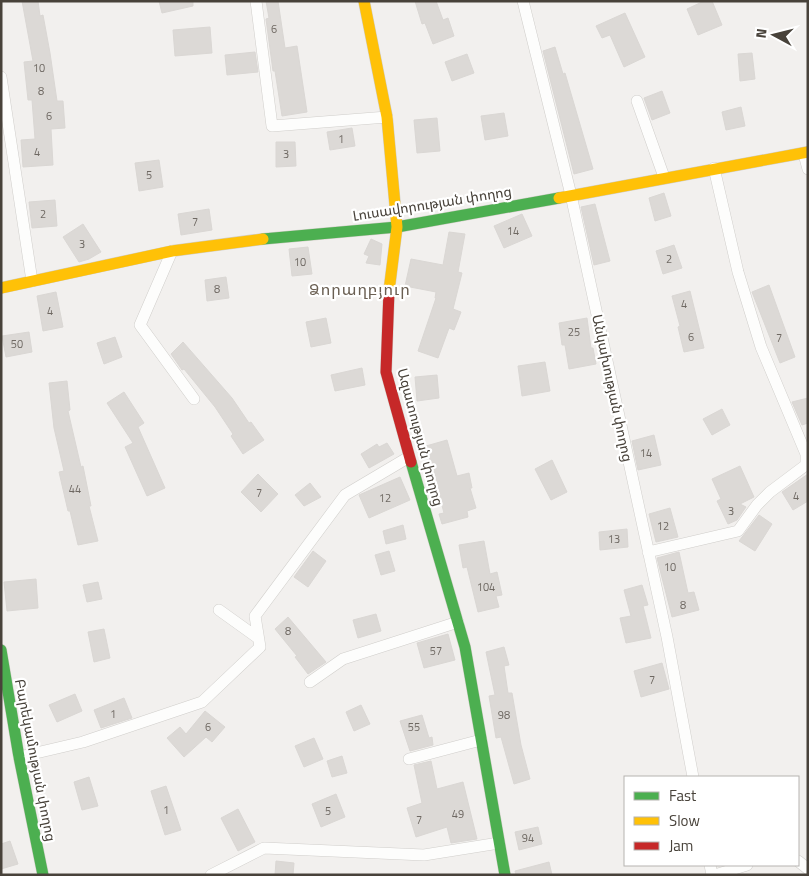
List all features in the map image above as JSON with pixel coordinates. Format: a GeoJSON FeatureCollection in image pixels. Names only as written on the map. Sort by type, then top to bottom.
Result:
{"type":"FeatureCollection","features":[{"type":"Feature","properties":{"kind":"street"},"geometry":{"type":"LineString","coordinates":[[256,1],[272,126],[387,116]]}},
{"type":"Feature","properties":{"kind":"street","name":"Ազատության փողոց"},"geometry":{"type":"LineString","coordinates":[[364,1],[387,116],[397,227],[388,295],[386,372],[465,647],[505,875]]}},
{"type":"Feature","properties":{"kind":"street","name":"Անկախության փողոց"},"geometry":{"type":"LineString","coordinates":[[523,1],[571,194],[668,647],[693,776]]}},
{"type":"Feature","properties":{"kind":"street"},"geometry":{"type":"LineString","coordinates":[[1,77],[32,281]]}},
{"type":"Feature","properties":{"kind":"street"},"geometry":{"type":"LineString","coordinates":[[637,101],[664,177]]}},
{"type":"Feature","properties":{"kind":"street"},"geometry":{"type":"LineString","coordinates":[[806,153],[808,169]]}},
{"type":"Feature","properties":{"kind":"street","name":"Լուսավորության փողոց"},"geometry":{"type":"LineString","coordinates":[[1,288],[172,251],[248,240],[397,227],[664,177],[806,153]]}},
{"type":"Feature","properties":{"kind":"street"},"geometry":{"type":"LineString","coordinates":[[648,552],[738,531],[757,505],[770,492],[806,465],[806,454],[761,347],[738,272],[714,168]]}},
{"type":"Feature","properties":{"kind":"street"},"geometry":{"type":"LineString","coordinates":[[172,251],[140,325],[194,399]]}},
{"type":"Feature","properties":{"kind":"street"},"geometry":{"type":"LineString","coordinates":[[19,757],[84,742],[202,702],[260,647],[255,616],[344,495],[409,456]]}},
{"type":"Feature","properties":{"kind":"street"},"geometry":{"type":"LineString","coordinates":[[219,610],[258,638]]}},
{"type":"Feature","properties":{"kind":"street"},"geometry":{"type":"LineString","coordinates":[[310,682],[343,659],[458,622]]}},
{"type":"Feature","properties":{"kind":"street","name":"Բարեկամության փողոց"},"geometry":{"type":"LineString","coordinates":[[1,650],[19,757],[43,875]]}},
{"type":"Feature","properties":{"kind":"street"},"geometry":{"type":"LineString","coordinates":[[409,759],[481,740]]}},
{"type":"Feature","properties":{"kind":"street"},"geometry":{"type":"LineString","coordinates":[[212,875],[264,848],[424,855],[499,843]]}},
{"type":"Feature","properties":{"kind":"street"},"geometry":{"type":"LineString","coordinates":[[713,875],[744,866]]}},
{"type":"Feature","properties":{"kind":"building"},"geometry":{"type":"Polygon","coordinates":[[[22,1],[38,1],[40,16],[43,15],[57,101],[63,101],[65,128],[51,129],[53,165],[23,167],[21,140],[35,139],[32,100],[28,100],[24,62],[33,61],[22,1]]]}},
{"type":"Feature","properties":{"kind":"building"},"geometry":{"type":"Polygon","coordinates":[[[159,1],[193,1],[193,6],[162,13],[159,1]]]}},
{"type":"Feature","properties":{"kind":"building"},"geometry":{"type":"Polygon","coordinates":[[[266,1],[278,1],[285,48],[297,46],[307,112],[282,116],[275,71],[273,71],[266,19],[269,18],[266,1]]]}},
{"type":"Feature","properties":{"kind":"building"},"geometry":{"type":"Polygon","coordinates":[[[415,1],[436,1],[443,20],[448,18],[454,36],[433,44],[425,23],[422,24],[415,1]]]}},
{"type":"Feature","properties":{"kind":"building"},"geometry":{"type":"Polygon","coordinates":[[[704,1],[712,1],[722,25],[698,35],[687,9],[704,1]]]}},
{"type":"Feature","properties":{"kind":"building"},"geometry":{"type":"Polygon","coordinates":[[[625,13],[645,57],[624,67],[610,35],[602,38],[596,26],[625,13]]]}},
{"type":"Feature","properties":{"kind":"building"},"geometry":{"type":"Polygon","coordinates":[[[210,27],[212,53],[175,56],[173,30],[210,27]]]}},
{"type":"Feature","properties":{"kind":"building"},"geometry":{"type":"Polygon","coordinates":[[[555,47],[563,74],[565,73],[593,169],[574,174],[543,51],[555,47]]]}},
{"type":"Feature","properties":{"kind":"building"},"geometry":{"type":"Polygon","coordinates":[[[255,52],[258,72],[227,75],[225,55],[255,52]]]}},
{"type":"Feature","properties":{"kind":"building"},"geometry":{"type":"Polygon","coordinates":[[[752,53],[755,79],[740,81],[738,54],[752,53]]]}},
{"type":"Feature","properties":{"kind":"building"},"geometry":{"type":"Polygon","coordinates":[[[467,54],[474,73],[452,81],[445,62],[467,54]]]}},
{"type":"Feature","properties":{"kind":"building"},"geometry":{"type":"Polygon","coordinates":[[[662,91],[670,113],[652,120],[644,98],[662,91]]]}},
{"type":"Feature","properties":{"kind":"building"},"geometry":{"type":"Polygon","coordinates":[[[741,107],[745,126],[726,130],[722,112],[741,107]]]}},
{"type":"Feature","properties":{"kind":"building"},"geometry":{"type":"Polygon","coordinates":[[[504,113],[508,136],[485,140],[481,116],[504,113]]]}},
{"type":"Feature","properties":{"kind":"building"},"geometry":{"type":"Polygon","coordinates":[[[437,118],[440,151],[417,153],[414,120],[437,118]]]}},
{"type":"Feature","properties":{"kind":"building"},"geometry":{"type":"Polygon","coordinates":[[[352,128],[355,146],[330,150],[327,132],[352,128]]]}},
{"type":"Feature","properties":{"kind":"building"},"geometry":{"type":"Polygon","coordinates":[[[276,142],[295,142],[296,166],[276,167],[276,142]]]}},
{"type":"Feature","properties":{"kind":"building"},"geometry":{"type":"Polygon","coordinates":[[[159,160],[163,187],[139,191],[135,163],[159,160]]]}},
{"type":"Feature","properties":{"kind":"building"},"geometry":{"type":"Polygon","coordinates":[[[664,193],[671,216],[655,221],[649,198],[664,193]]]}},
{"type":"Feature","properties":{"kind":"building"},"geometry":{"type":"Polygon","coordinates":[[[55,200],[57,226],[32,228],[29,202],[55,200]]]}},
{"type":"Feature","properties":{"kind":"building"},"geometry":{"type":"Polygon","coordinates":[[[595,204],[610,261],[594,265],[581,207],[595,204]]]}},
{"type":"Feature","properties":{"kind":"building"},"geometry":{"type":"Polygon","coordinates":[[[209,209],[212,230],[181,235],[178,214],[209,209]]]}},
{"type":"Feature","properties":{"kind":"building"},"geometry":{"type":"Polygon","coordinates":[[[522,214],[532,236],[504,248],[494,226],[522,214]]]}},
{"type":"Feature","properties":{"kind":"building"},"geometry":{"type":"Polygon","coordinates":[[[83,224],[101,252],[79,262],[63,237],[83,224]]]}},
{"type":"Feature","properties":{"kind":"building"},"geometry":{"type":"Polygon","coordinates":[[[449,232],[465,234],[458,272],[462,273],[453,309],[461,312],[454,330],[449,328],[438,358],[418,351],[436,298],[436,292],[405,286],[411,259],[443,265],[449,232]]]}},
{"type":"Feature","properties":{"kind":"building"},"geometry":{"type":"Polygon","coordinates":[[[371,239],[382,244],[380,265],[366,263],[369,256],[364,254],[371,239]]]}},
{"type":"Feature","properties":{"kind":"building"},"geometry":{"type":"Polygon","coordinates":[[[674,245],[682,268],[663,274],[656,251],[674,245]]]}},
{"type":"Feature","properties":{"kind":"building"},"geometry":{"type":"Polygon","coordinates":[[[308,247],[312,274],[292,276],[289,249],[308,247]]]}},
{"type":"Feature","properties":{"kind":"building"},"geometry":{"type":"Polygon","coordinates":[[[226,277],[229,298],[207,301],[205,280],[226,277]]]}},
{"type":"Feature","properties":{"kind":"building"},"geometry":{"type":"Polygon","coordinates":[[[769,285],[795,357],[780,363],[752,292],[769,285]]]}},
{"type":"Feature","properties":{"kind":"building"},"geometry":{"type":"Polygon","coordinates":[[[690,291],[704,348],[684,352],[678,327],[680,326],[672,296],[690,291]]]}},
{"type":"Feature","properties":{"kind":"building"},"geometry":{"type":"Polygon","coordinates":[[[56,292],[63,327],[43,331],[37,296],[56,292]]]}},
{"type":"Feature","properties":{"kind":"building"},"geometry":{"type":"Polygon","coordinates":[[[326,318],[331,343],[311,347],[306,322],[326,318]]]}},
{"type":"Feature","properties":{"kind":"building"},"geometry":{"type":"Polygon","coordinates":[[[587,318],[591,348],[593,348],[596,364],[569,369],[565,345],[562,345],[559,323],[587,318]]]}},
{"type":"Feature","properties":{"kind":"building"},"geometry":{"type":"Polygon","coordinates":[[[29,332],[32,352],[6,357],[2,336],[29,332]]]}},
{"type":"Feature","properties":{"kind":"building"},"geometry":{"type":"Polygon","coordinates":[[[115,337],[122,357],[104,364],[97,343],[115,337]]]}},
{"type":"Feature","properties":{"kind":"building"},"geometry":{"type":"Polygon","coordinates":[[[183,342],[232,398],[249,423],[251,422],[264,440],[243,454],[231,436],[233,434],[215,407],[184,369],[182,370],[171,354],[183,342]]]}},
{"type":"Feature","properties":{"kind":"building"},"geometry":{"type":"Polygon","coordinates":[[[545,362],[550,391],[522,396],[518,366],[545,362]]]}},
{"type":"Feature","properties":{"kind":"building"},"geometry":{"type":"Polygon","coordinates":[[[362,368],[365,385],[335,391],[331,375],[362,368]]]}},
{"type":"Feature","properties":{"kind":"building"},"geometry":{"type":"Polygon","coordinates":[[[437,375],[439,398],[417,401],[415,377],[437,375]]]}},
{"type":"Feature","properties":{"kind":"building"},"geometry":{"type":"Polygon","coordinates":[[[67,381],[70,410],[68,411],[81,467],[83,466],[91,506],[89,506],[98,541],[78,545],[59,472],[64,471],[54,428],[49,383],[67,381]]]}},
{"type":"Feature","properties":{"kind":"building"},"geometry":{"type":"Polygon","coordinates":[[[124,392],[144,423],[138,427],[165,488],[147,496],[125,447],[133,443],[107,403],[124,392]]]}},
{"type":"Feature","properties":{"kind":"building"},"geometry":{"type":"Polygon","coordinates":[[[808,398],[808,423],[802,425],[792,402],[808,398]]]}},
{"type":"Feature","properties":{"kind":"building"},"geometry":{"type":"Polygon","coordinates":[[[722,409],[730,425],[712,435],[703,419],[722,409]]]}},
{"type":"Feature","properties":{"kind":"building"},"geometry":{"type":"Polygon","coordinates":[[[654,435],[661,465],[638,470],[632,441],[654,435]]]}},
{"type":"Feature","properties":{"kind":"building"},"geometry":{"type":"Polygon","coordinates":[[[447,440],[457,476],[469,473],[472,488],[470,488],[476,508],[467,511],[468,517],[442,524],[439,514],[444,513],[426,446],[447,440]]]}},
{"type":"Feature","properties":{"kind":"building"},"geometry":{"type":"Polygon","coordinates":[[[387,443],[394,454],[369,468],[361,454],[377,444],[379,447],[387,443]]]}},
{"type":"Feature","properties":{"kind":"building"},"geometry":{"type":"Polygon","coordinates":[[[552,460],[567,492],[551,500],[535,469],[552,460]]]}},
{"type":"Feature","properties":{"kind":"building"},"geometry":{"type":"Polygon","coordinates":[[[740,466],[754,497],[740,504],[746,507],[737,520],[728,524],[717,501],[721,499],[712,479],[740,466]]]}},
{"type":"Feature","properties":{"kind":"building"},"geometry":{"type":"Polygon","coordinates":[[[258,474],[278,494],[261,512],[241,492],[258,474]]]}},
{"type":"Feature","properties":{"kind":"building"},"geometry":{"type":"Polygon","coordinates":[[[808,474],[808,501],[793,510],[782,492],[808,474]]]}},
{"type":"Feature","properties":{"kind":"building"},"geometry":{"type":"Polygon","coordinates":[[[400,477],[410,500],[369,518],[359,495],[400,477]]]}},
{"type":"Feature","properties":{"kind":"building"},"geometry":{"type":"Polygon","coordinates":[[[310,483],[321,497],[304,506],[295,495],[310,483]]]}},
{"type":"Feature","properties":{"kind":"building"},"geometry":{"type":"Polygon","coordinates":[[[670,508],[678,537],[656,542],[649,514],[670,508]]]}},
{"type":"Feature","properties":{"kind":"building"},"geometry":{"type":"Polygon","coordinates":[[[759,515],[772,524],[755,551],[739,541],[759,515]]]}},
{"type":"Feature","properties":{"kind":"building"},"geometry":{"type":"Polygon","coordinates":[[[403,525],[406,539],[386,544],[383,531],[403,525]]]}},
{"type":"Feature","properties":{"kind":"building"},"geometry":{"type":"Polygon","coordinates":[[[627,529],[628,547],[600,550],[599,532],[627,529]]]}},
{"type":"Feature","properties":{"kind":"building"},"geometry":{"type":"Polygon","coordinates":[[[484,541],[490,574],[497,572],[502,595],[496,596],[499,607],[478,612],[467,567],[463,568],[459,545],[484,541]]]}},
{"type":"Feature","properties":{"kind":"building"},"geometry":{"type":"Polygon","coordinates":[[[313,551],[326,561],[308,587],[294,577],[313,551]]]}},
{"type":"Feature","properties":{"kind":"building"},"geometry":{"type":"Polygon","coordinates":[[[389,551],[395,571],[381,575],[375,555],[389,551]]]}},
{"type":"Feature","properties":{"kind":"building"},"geometry":{"type":"Polygon","coordinates":[[[679,552],[688,593],[694,592],[699,610],[672,617],[657,558],[679,552]]]}},
{"type":"Feature","properties":{"kind":"building"},"geometry":{"type":"Polygon","coordinates":[[[36,579],[38,608],[7,611],[4,582],[36,579]]]}},
{"type":"Feature","properties":{"kind":"building"},"geometry":{"type":"Polygon","coordinates":[[[98,582],[102,599],[87,602],[83,585],[98,582]]]}},
{"type":"Feature","properties":{"kind":"building"},"geometry":{"type":"Polygon","coordinates":[[[642,585],[648,605],[643,606],[651,638],[626,643],[620,618],[631,616],[624,590],[642,585]]]}},
{"type":"Feature","properties":{"kind":"building"},"geometry":{"type":"Polygon","coordinates":[[[376,614],[381,631],[358,638],[353,620],[376,614]]]}},
{"type":"Feature","properties":{"kind":"building"},"geometry":{"type":"Polygon","coordinates":[[[288,617],[326,662],[308,674],[295,657],[297,656],[275,629],[288,617]]]}},
{"type":"Feature","properties":{"kind":"building"},"geometry":{"type":"Polygon","coordinates":[[[104,629],[110,658],[94,662],[88,632],[104,629]]]}},
{"type":"Feature","properties":{"kind":"building"},"geometry":{"type":"Polygon","coordinates":[[[448,634],[455,660],[424,668],[417,643],[448,634]]]}},
{"type":"Feature","properties":{"kind":"building"},"geometry":{"type":"Polygon","coordinates":[[[504,647],[509,665],[504,666],[508,693],[512,693],[521,745],[530,779],[514,784],[501,737],[496,738],[489,696],[495,695],[486,652],[504,647]]]}},
{"type":"Feature","properties":{"kind":"building"},"geometry":{"type":"Polygon","coordinates":[[[662,663],[669,689],[641,697],[634,671],[662,663]]]}},
{"type":"Feature","properties":{"kind":"building"},"geometry":{"type":"Polygon","coordinates":[[[75,694],[82,711],[57,722],[49,705],[75,694]]]}},
{"type":"Feature","properties":{"kind":"building"},"geometry":{"type":"Polygon","coordinates":[[[124,698],[132,718],[101,728],[94,710],[124,698]]]}},
{"type":"Feature","properties":{"kind":"building"},"geometry":{"type":"Polygon","coordinates":[[[361,705],[370,724],[354,731],[346,712],[361,705]]]}},
{"type":"Feature","properties":{"kind":"building"},"geometry":{"type":"Polygon","coordinates":[[[205,711],[225,727],[212,742],[206,737],[184,757],[167,738],[180,727],[186,734],[205,711]]]}},
{"type":"Feature","properties":{"kind":"building"},"geometry":{"type":"Polygon","coordinates":[[[422,715],[429,738],[432,737],[433,745],[410,751],[400,721],[422,715]]]}},
{"type":"Feature","properties":{"kind":"building"},"geometry":{"type":"Polygon","coordinates":[[[314,738],[323,759],[304,767],[295,746],[314,738]]]}},
{"type":"Feature","properties":{"kind":"building"},"geometry":{"type":"Polygon","coordinates":[[[342,756],[347,773],[332,777],[327,761],[342,756]]]}},
{"type":"Feature","properties":{"kind":"building"},"geometry":{"type":"Polygon","coordinates":[[[431,761],[437,789],[463,782],[477,839],[451,843],[447,827],[416,837],[407,808],[422,803],[414,765],[431,761]]]}},
{"type":"Feature","properties":{"kind":"building"},"geometry":{"type":"Polygon","coordinates":[[[89,777],[98,806],[82,810],[74,782],[89,777]]]}},
{"type":"Feature","properties":{"kind":"building"},"geometry":{"type":"Polygon","coordinates":[[[166,786],[181,830],[165,835],[151,791],[166,786]]]}},
{"type":"Feature","properties":{"kind":"building"},"geometry":{"type":"Polygon","coordinates":[[[336,794],[345,817],[321,827],[312,804],[336,794]]]}},
{"type":"Feature","properties":{"kind":"building"},"geometry":{"type":"Polygon","coordinates":[[[238,809],[255,842],[238,851],[221,818],[238,809]]]}},
{"type":"Feature","properties":{"kind":"building"},"geometry":{"type":"Polygon","coordinates":[[[538,827],[542,844],[519,850],[515,832],[538,827]]]}},
{"type":"Feature","properties":{"kind":"building"},"geometry":{"type":"Polygon","coordinates":[[[10,841],[18,864],[1,869],[1,844],[10,841]]]}},
{"type":"Feature","properties":{"kind":"building"},"geometry":{"type":"Polygon","coordinates":[[[276,861],[294,863],[293,875],[275,875],[276,861]]]}},
{"type":"Feature","properties":{"kind":"building"},"geometry":{"type":"Polygon","coordinates":[[[549,862],[552,875],[516,875],[515,871],[549,862]]]}},
{"type":"Feature","properties":{"kind":"traffic: fast"},"geometry":{"type":"LineString","coordinates":[[263,239],[397,227],[559,198]]}},
{"type":"Feature","properties":{"kind":"traffic: fast"},"geometry":{"type":"LineString","coordinates":[[411,462],[465,647],[505,875]]}},
{"type":"Feature","properties":{"kind":"traffic: fast"},"geometry":{"type":"LineString","coordinates":[[1,650],[19,757],[43,875]]}},
{"type":"Feature","properties":{"kind":"traffic: slow"},"geometry":{"type":"LineString","coordinates":[[364,1],[387,117],[397,227],[389,291]]}},
{"type":"Feature","properties":{"kind":"traffic: slow"},"geometry":{"type":"LineString","coordinates":[[559,198],[808,152]]}},
{"type":"Feature","properties":{"kind":"traffic: slow"},"geometry":{"type":"LineString","coordinates":[[1,288],[172,251],[263,239]]}},
{"type":"Feature","properties":{"kind":"traffic: jam"},"geometry":{"type":"LineString","coordinates":[[389,291],[386,372],[411,462]]}},
{"type":"Feature","properties":{"kind":"district","name":"Ձորաղբյուր"},"geometry":{"type":"Point","coordinates":[360,289]}}]}
